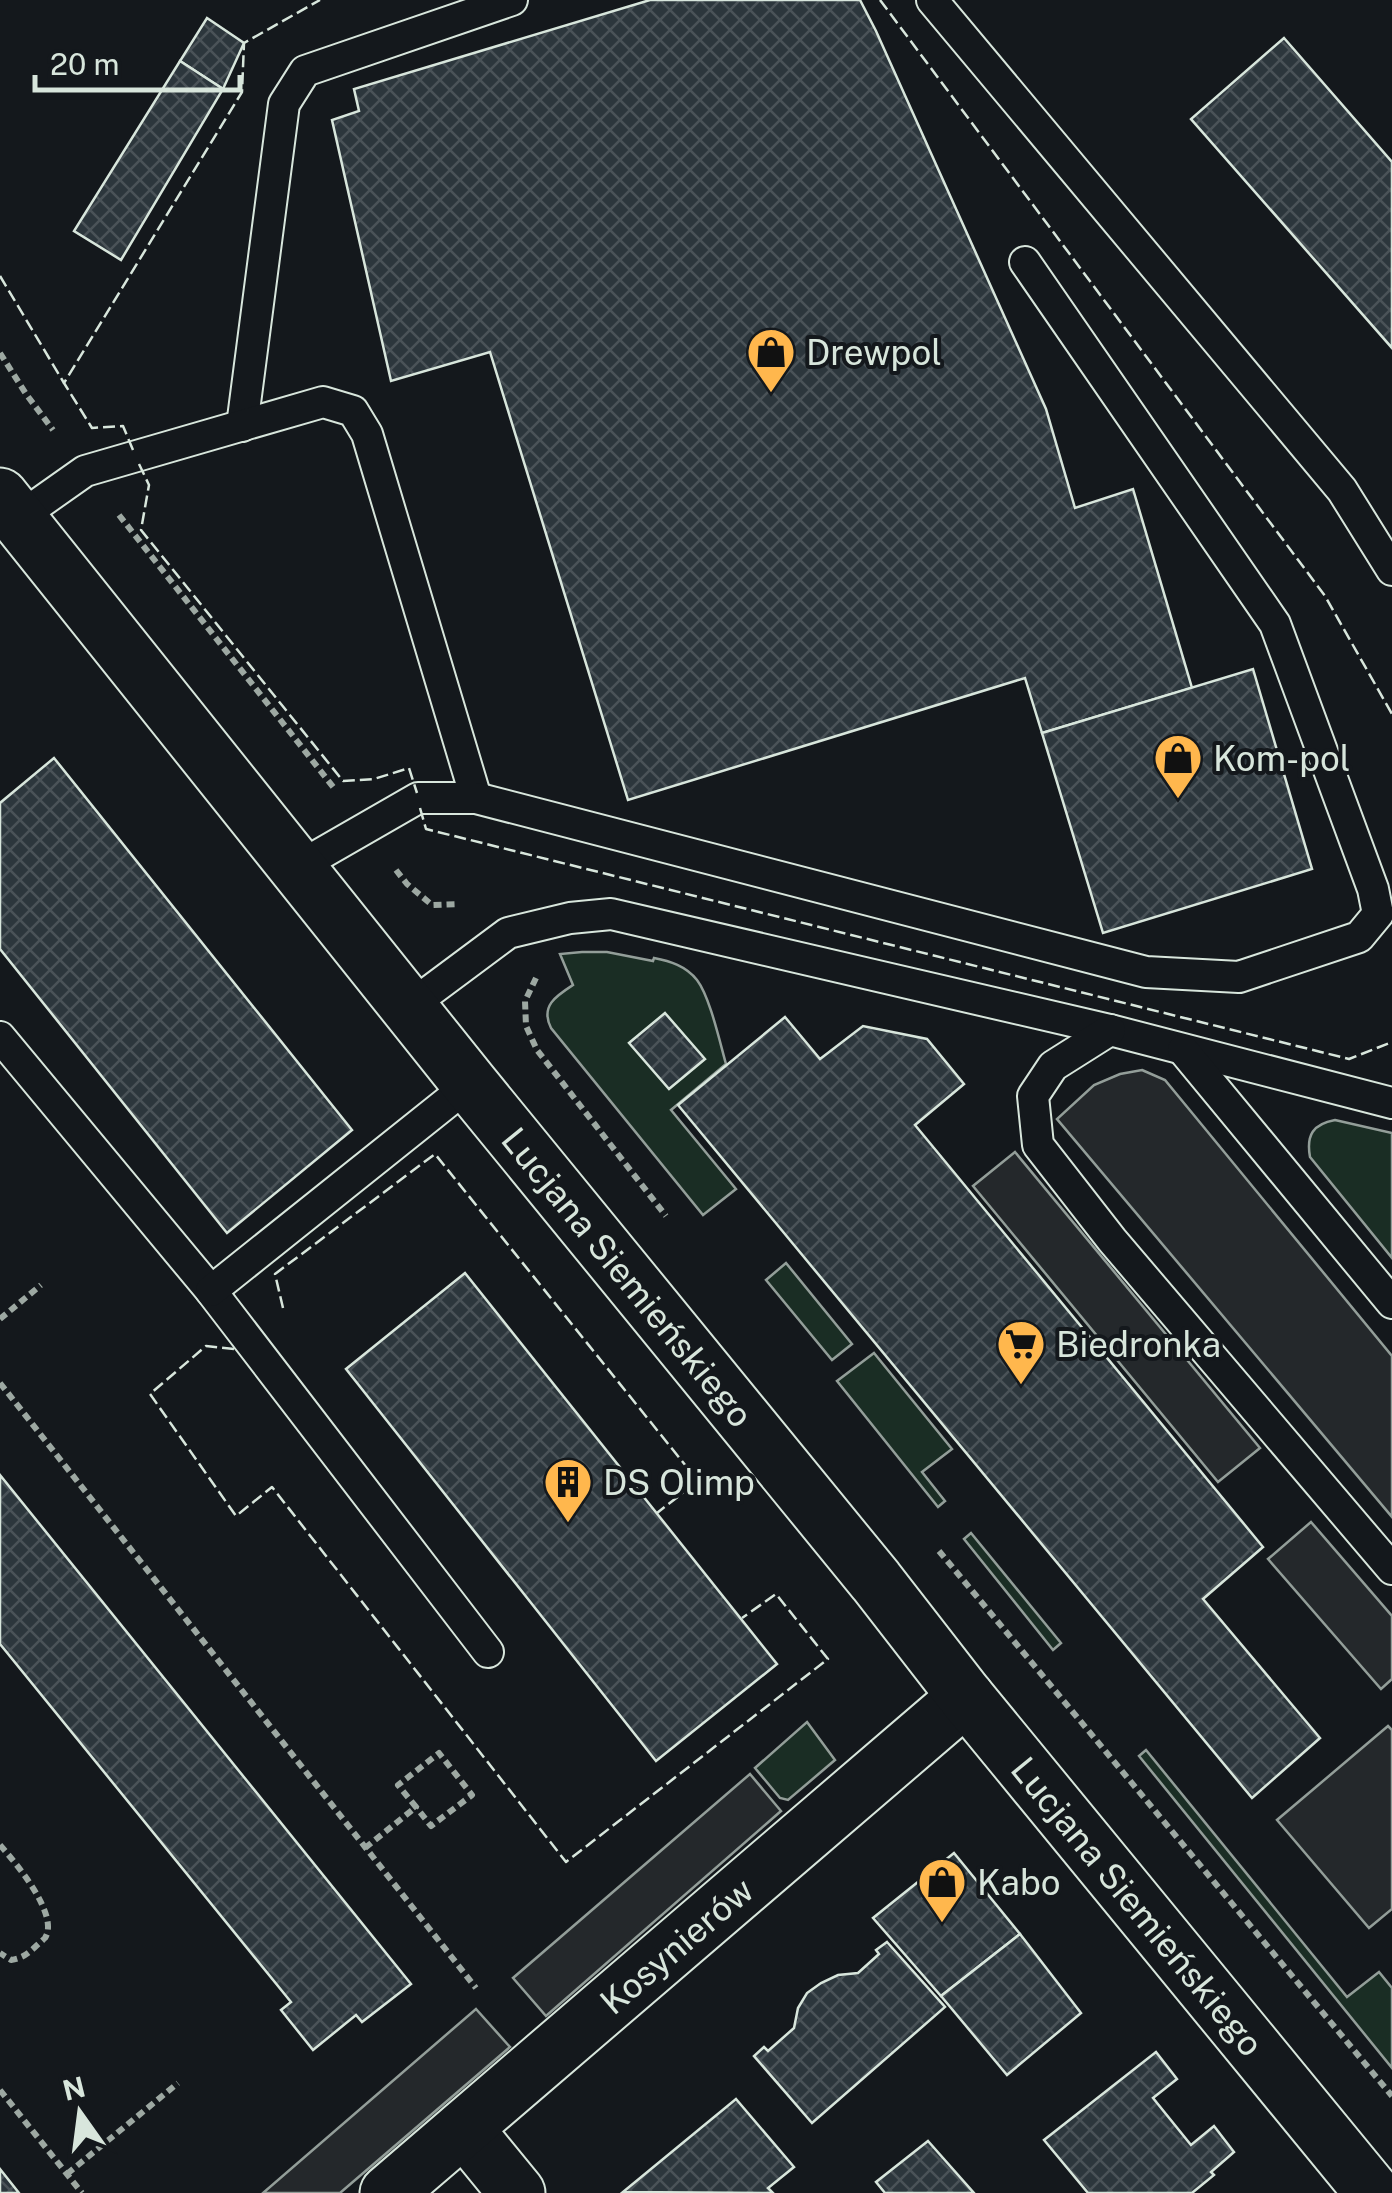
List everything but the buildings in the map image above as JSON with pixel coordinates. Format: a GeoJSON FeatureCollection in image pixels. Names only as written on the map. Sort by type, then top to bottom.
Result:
{"type":"FeatureCollection","features":[{"type":"Feature","properties":{"kind":"street","name":"Lucjana Siemieńskiego"},"geometry":{"type":"LineString","coordinates":[[9,507],[470,1084],[1373,2193]]}},
{"type":"Feature","properties":{"kind":"street","name":"Kosynierów"},"geometry":{"type":"LineString","coordinates":[[388,2193],[966,1696]]}},
{"type":"Feature","properties":{"kind":"street"},"geometry":{"type":"LineString","coordinates":[[464,2128],[517,2193]]}},
{"type":"Feature","properties":{"kind":"lane"},"geometry":{"type":"LineString","coordinates":[[242,426],[284,104],[305,71],[512,0]]}},
{"type":"Feature","properties":{"kind":"lane"},"geometry":{"type":"LineString","coordinates":[[932,0],[1342,490],[1392,570]]}},
{"type":"Feature","properties":{"kind":"lane"},"geometry":{"type":"LineString","coordinates":[[298,867],[418,798],[476,798],[1146,972],[1239,977],[1359,938],[1378,914],[1374,889],[1274,624],[1025,262]]}},
{"type":"Feature","properties":{"kind":"lane"},"geometry":{"type":"LineString","coordinates":[[9,507],[84,472],[323,402],[354,412],[368,434],[476,798]]}},
{"type":"Feature","properties":{"kind":"lane"},"geometry":{"type":"LineString","coordinates":[[410,1006],[508,933],[570,918],[611,914],[1110,1030],[1392,1104]]}},
{"type":"Feature","properties":{"kind":"lane"},"geometry":{"type":"LineString","coordinates":[[1110,1030],[1053,1066],[1034,1096],[1038,1145],[1112,1240],[1392,1569]]}},
{"type":"Feature","properties":{"kind":"lane"},"geometry":{"type":"LineString","coordinates":[[0,1037],[212,1291],[488,1652]]}},
{"type":"Feature","properties":{"kind":"lane"},"geometry":{"type":"LineString","coordinates":[[1184,1050],[1392,1303]]}},
{"type":"Feature","properties":{"kind":"lane"},"geometry":{"type":"LineString","coordinates":[[212,1291],[470,1084]]}},
{"type":"Feature","properties":{"kind":"path"},"geometry":{"type":"LineString","coordinates":[[0,353],[84,472],[407,884],[432,905],[469,900]]}},
{"type":"Feature","properties":{"kind":"path"},"geometry":{"type":"LineString","coordinates":[[531,964],[536,979],[524,1000],[526,1026],[537,1050],[666,1216]]}},
{"type":"Feature","properties":{"kind":"path"},"geometry":{"type":"LineString","coordinates":[[0,1319],[42,1285]]}},
{"type":"Feature","properties":{"kind":"path"},"geometry":{"type":"LineString","coordinates":[[0,1382],[476,1988]]}},
{"type":"Feature","properties":{"kind":"path"},"geometry":{"type":"LineString","coordinates":[[929,1538],[1392,2096]]}},
{"type":"Feature","properties":{"kind":"path"},"geometry":{"type":"LineString","coordinates":[[439,1752],[472,1795],[432,1826],[416,1807],[398,1785],[439,1752]]}},
{"type":"Feature","properties":{"kind":"path"},"geometry":{"type":"LineString","coordinates":[[366,1848],[416,1807]]}},
{"type":"Feature","properties":{"kind":"path"},"geometry":{"type":"LineString","coordinates":[[0,1846],[22,1870],[46,1913],[48,1928],[44,1939],[22,1958],[11,1960],[0,1953]]}},
{"type":"Feature","properties":{"kind":"path"},"geometry":{"type":"LineString","coordinates":[[67,2174],[178,2083]]}},
{"type":"Feature","properties":{"kind":"path"},"geometry":{"type":"LineString","coordinates":[[0,2090],[82,2193]]}},
{"type":"Feature","properties":{"kind":"green space"},"geometry":{"type":"Polygon","coordinates":[[[582,952],[666,961],[688,971],[702,988],[726,1064],[671,1110],[736,1189],[703,1215],[551,1028],[549,1008],[573,985],[560,954],[582,952]]]}},
{"type":"Feature","properties":{"kind":"green space"},"geometry":{"type":"Polygon","coordinates":[[[1335,1120],[1392,1133],[1392,1258],[1310,1157],[1313,1132],[1321,1124],[1335,1120]]]}},
{"type":"Feature","properties":{"kind":"green space"},"geometry":{"type":"Polygon","coordinates":[[[786,1263],[852,1344],[832,1360],[766,1280],[786,1263]]]}},
{"type":"Feature","properties":{"kind":"green space"},"geometry":{"type":"Polygon","coordinates":[[[874,1353],[952,1449],[922,1472],[945,1501],[938,1507],[837,1381],[874,1353]]]}},
{"type":"Feature","properties":{"kind":"green space"},"geometry":{"type":"Polygon","coordinates":[[[971,1533],[1061,1643],[1053,1650],[964,1539],[971,1533]]]}},
{"type":"Feature","properties":{"kind":"green space"},"geometry":{"type":"Polygon","coordinates":[[[807,1722],[835,1760],[788,1800],[780,1798],[755,1768],[807,1722]]]}},
{"type":"Feature","properties":{"kind":"green space"},"geometry":{"type":"Polygon","coordinates":[[[1146,1750],[1347,1997],[1379,1972],[1392,1988],[1392,2068],[1139,1756],[1146,1750]]]}},
{"type":"Feature","properties":{"kind":"shaded area"},"geometry":{"type":"Polygon","coordinates":[[[1142,1070],[1165,1080],[1392,1356],[1392,1517],[1057,1119],[1094,1085],[1142,1070]]]}},
{"type":"Feature","properties":{"kind":"shaded area"},"geometry":{"type":"Polygon","coordinates":[[[1015,1152],[1260,1448],[1218,1482],[973,1186],[1015,1152]]]}},
{"type":"Feature","properties":{"kind":"shaded area"},"geometry":{"type":"Polygon","coordinates":[[[1311,1522],[1392,1616],[1392,1679],[1381,1689],[1268,1559],[1311,1522]]]}},
{"type":"Feature","properties":{"kind":"shaded area"},"geometry":{"type":"Polygon","coordinates":[[[1388,1726],[1392,1730],[1392,1909],[1369,1928],[1277,1820],[1388,1726]]]}},
{"type":"Feature","properties":{"kind":"shaded area"},"geometry":{"type":"Polygon","coordinates":[[[750,1774],[781,1811],[546,2016],[513,1978],[750,1774]]]}},
{"type":"Feature","properties":{"kind":"shaded area"},"geometry":{"type":"Polygon","coordinates":[[[476,2009],[510,2047],[340,2193],[263,2193],[476,2009]]]}},
{"type":"Feature","properties":{"kind":"fence"},"geometry":{"type":"LineString","coordinates":[[133,450],[123,426],[92,428],[64,383],[242,92],[244,43],[320,0]]}},
{"type":"Feature","properties":{"kind":"fence"},"geometry":{"type":"LineString","coordinates":[[880,0],[1325,596],[1392,714]]}},
{"type":"Feature","properties":{"kind":"fence"},"geometry":{"type":"LineString","coordinates":[[0,276],[64,383]]}},
{"type":"Feature","properties":{"kind":"fence"},"geometry":{"type":"LineString","coordinates":[[139,464],[149,485],[141,530],[343,781],[374,779],[409,768],[417,793]]}},
{"type":"Feature","properties":{"kind":"fence"},"geometry":{"type":"LineString","coordinates":[[420,808],[426,829],[1349,1059],[1392,1042]]}},
{"type":"Feature","properties":{"kind":"fence"},"geometry":{"type":"LineString","coordinates":[[283,1308],[275,1274],[435,1154],[698,1481],[657,1513]]}},
{"type":"Feature","properties":{"kind":"fence"},"geometry":{"type":"LineString","coordinates":[[234,1349],[206,1346],[150,1394],[236,1516],[272,1487],[566,1862],[828,1659],[776,1594],[742,1618]]}},
{"type":"Feature","properties":{"kind":"place","name":"Drewpol"},"geometry":{"type":"Point","coordinates":[771,394]}},
{"type":"Feature","properties":{"kind":"place","name":"Kom-pol"},"geometry":{"type":"Point","coordinates":[1178,800]}},
{"type":"Feature","properties":{"kind":"place","name":"Biedronka"},"geometry":{"type":"Point","coordinates":[1021,1386]}},
{"type":"Feature","properties":{"kind":"place","name":"DS Olimp"},"geometry":{"type":"Point","coordinates":[568,1524]}},
{"type":"Feature","properties":{"kind":"place","name":"Kabo"},"geometry":{"type":"Point","coordinates":[942,1924]}}]}
